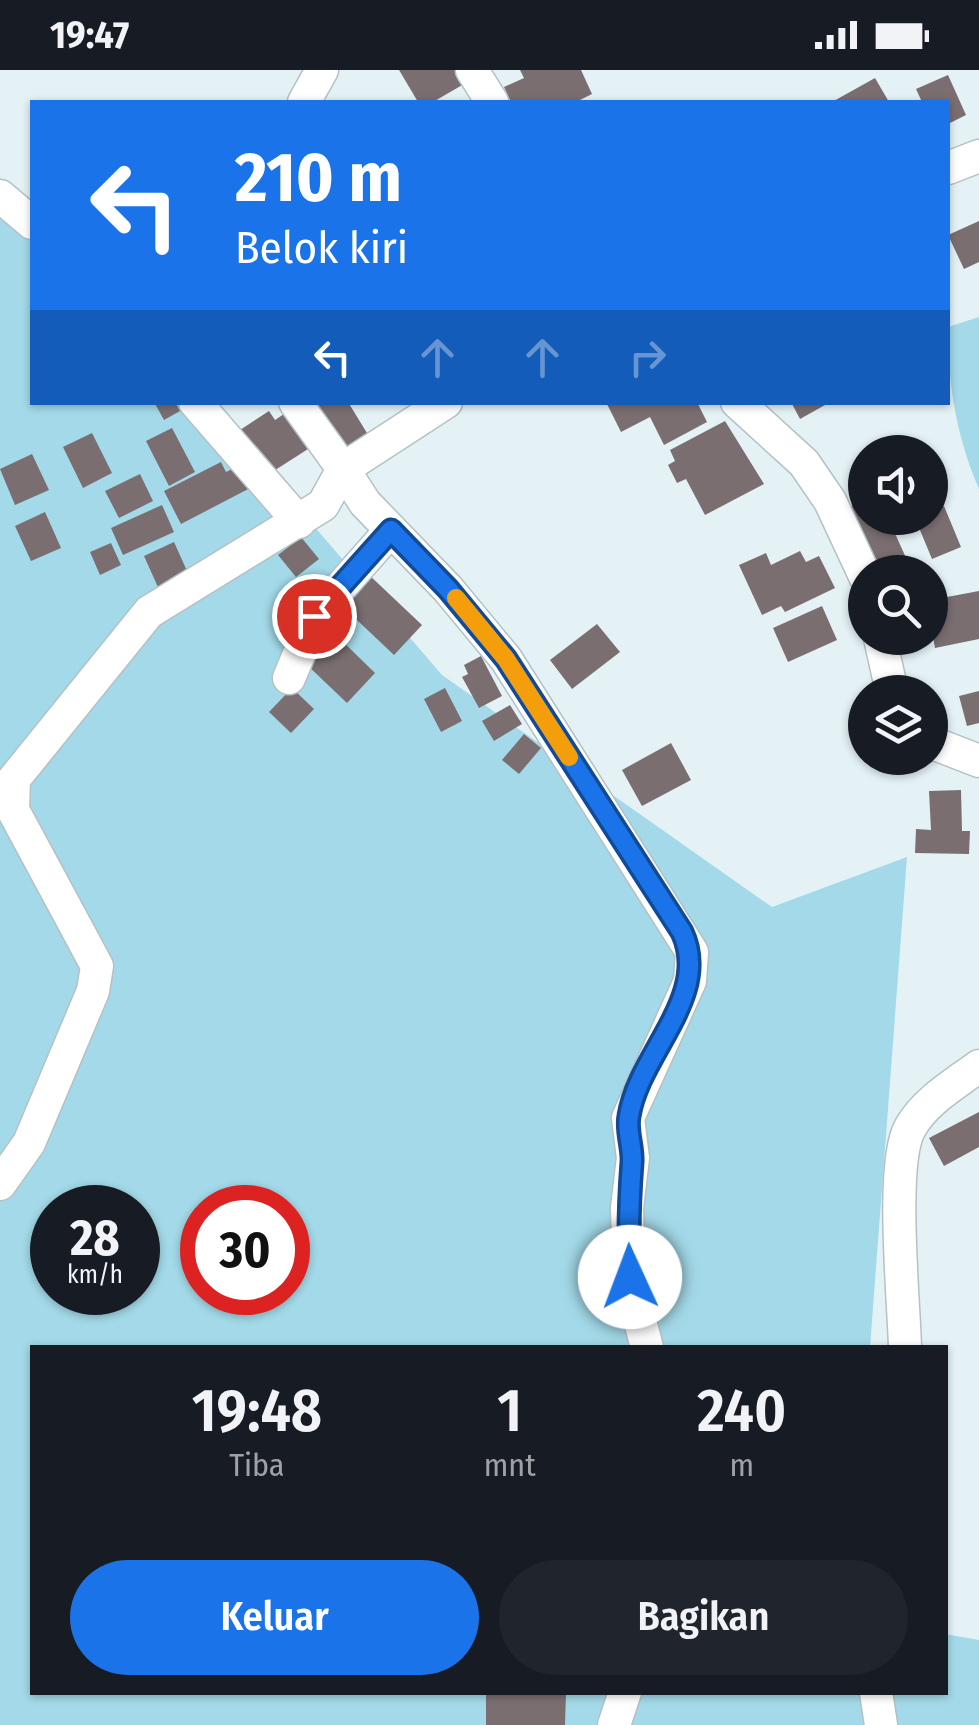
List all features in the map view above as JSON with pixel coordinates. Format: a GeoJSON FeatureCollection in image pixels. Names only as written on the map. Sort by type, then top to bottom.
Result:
{"type":"FeatureCollection","features":[{"type":"Feature","properties":{"kind":"street"},"geometry":{"type":"LineString","coordinates":[[305,100],[322,70]]}},
{"type":"Feature","properties":{"kind":"street"},"geometry":{"type":"LineString","coordinates":[[472,70],[491,100]]}},
{"type":"Feature","properties":{"kind":"street"},"geometry":{"type":"LineString","coordinates":[[950,167],[979,156]]}},
{"type":"Feature","properties":{"kind":"street"},"geometry":{"type":"LineString","coordinates":[[0,196],[30,220]]}},
{"type":"Feature","properties":{"kind":"street"},"geometry":{"type":"LineString","coordinates":[[198,405],[299,522]]}},
{"type":"Feature","properties":{"kind":"street"},"geometry":{"type":"LineString","coordinates":[[296,405],[365,503],[448,589],[506,659],[692,952],[690,980],[628,1118],[632,1158],[626,1208],[630,1277],[646,1345]]}},
{"type":"Feature","properties":{"kind":"street"},"geometry":{"type":"LineString","coordinates":[[0,1184],[29,1143],[93,991],[97,966],[12,810],[14,779],[149,612],[299,522],[323,505],[344,470],[442,405]]}},
{"type":"Feature","properties":{"kind":"street"},"geometry":{"type":"LineString","coordinates":[[741,405],[804,463],[830,501],[855,555]]}},
{"type":"Feature","properties":{"kind":"street"},"geometry":{"type":"LineString","coordinates":[[289,678],[314,616],[391,530]]}},
{"type":"Feature","properties":{"kind":"street"},"geometry":{"type":"LineString","coordinates":[[948,749],[979,761]]}},
{"type":"Feature","properties":{"kind":"street"},"geometry":{"type":"LineString","coordinates":[[905,1345],[901,1168],[908,1132],[926,1106],[979,1066]]}},
{"type":"Feature","properties":{"kind":"street"},"geometry":{"type":"LineString","coordinates":[[614,1725],[624,1695]]}},
{"type":"Feature","properties":{"kind":"street"},"geometry":{"type":"LineString","coordinates":[[876,1695],[881,1725]]}},
{"type":"Feature","properties":{"kind":"shaded area"},"geometry":{"type":"Polygon","coordinates":[[[0,180],[30,210],[30,405],[210,405],[442,675],[772,907],[907,857],[870,1345],[30,1345],[30,1695],[948,1695],[948,1635],[979,1640],[979,1725],[0,1725],[0,180]]]}},
{"type":"Feature","properties":{"kind":"shaded area"},"geometry":{"type":"Polygon","coordinates":[[[979,317],[979,489],[955,410],[950,326],[979,317]]]}},
{"type":"Feature","properties":{"kind":"building"},"geometry":{"type":"Polygon","coordinates":[[[399,70],[456,70],[464,84],[436,100],[417,100],[399,70]]]}},
{"type":"Feature","properties":{"kind":"building"},"geometry":{"type":"Polygon","coordinates":[[[520,70],[581,70],[592,94],[580,100],[510,100],[504,87],[524,78],[520,70]]]}},
{"type":"Feature","properties":{"kind":"building"},"geometry":{"type":"Polygon","coordinates":[[[948,75],[966,115],[950,123],[950,100],[921,100],[916,89],[948,75]]]}},
{"type":"Feature","properties":{"kind":"building"},"geometry":{"type":"Polygon","coordinates":[[[875,78],[888,100],[836,100],[875,78]]]}},
{"type":"Feature","properties":{"kind":"building"},"geometry":{"type":"Polygon","coordinates":[[[979,221],[979,262],[964,269],[950,234],[979,221]]]}},
{"type":"Feature","properties":{"kind":"building"},"geometry":{"type":"Polygon","coordinates":[[[156,405],[177,405],[180,411],[164,420],[156,405]]]}},
{"type":"Feature","properties":{"kind":"building"},"geometry":{"type":"Polygon","coordinates":[[[316,405],[350,405],[370,438],[340,457],[316,405]]]}},
{"type":"Feature","properties":{"kind":"building"},"geometry":{"type":"Polygon","coordinates":[[[608,405],[698,405],[707,422],[664,445],[650,417],[621,432],[608,405]]]}},
{"type":"Feature","properties":{"kind":"building"},"geometry":{"type":"Polygon","coordinates":[[[793,405],[825,405],[800,419],[793,405]]]}},
{"type":"Feature","properties":{"kind":"building"},"geometry":{"type":"Polygon","coordinates":[[[296,406],[319,442],[269,474],[240,430],[269,411],[275,420],[296,406]]]}},
{"type":"Feature","properties":{"kind":"building"},"geometry":{"type":"Polygon","coordinates":[[[725,421],[764,484],[705,515],[686,479],[677,483],[668,465],[675,461],[670,450],[725,421]]]}},
{"type":"Feature","properties":{"kind":"building"},"geometry":{"type":"Polygon","coordinates":[[[172,428],[195,472],[169,486],[146,441],[172,428]]]}},
{"type":"Feature","properties":{"kind":"building"},"geometry":{"type":"Polygon","coordinates":[[[92,433],[112,473],[83,488],[63,447],[92,433]]]}},
{"type":"Feature","properties":{"kind":"building"},"geometry":{"type":"Polygon","coordinates":[[[32,454],[49,490],[15,505],[0,469],[32,454]]]}},
{"type":"Feature","properties":{"kind":"building"},"geometry":{"type":"Polygon","coordinates":[[[221,462],[226,472],[242,464],[254,486],[181,524],[164,491],[221,462]]]}},
{"type":"Feature","properties":{"kind":"building"},"geometry":{"type":"Polygon","coordinates":[[[140,474],[153,501],[119,518],[105,491],[140,474]]]}},
{"type":"Feature","properties":{"kind":"building"},"geometry":{"type":"Polygon","coordinates":[[[162,505],[174,532],[123,555],[111,528],[162,505]]]}},
{"type":"Feature","properties":{"kind":"building"},"geometry":{"type":"Polygon","coordinates":[[[45,512],[61,548],[31,561],[15,526],[45,512]]]}},
{"type":"Feature","properties":{"kind":"building"},"geometry":{"type":"Polygon","coordinates":[[[948,516],[961,547],[930,555],[922,535],[948,535],[948,516]]]}},
{"type":"Feature","properties":{"kind":"building"},"geometry":{"type":"Polygon","coordinates":[[[861,535],[896,535],[905,555],[870,555],[861,535]]]}},
{"type":"Feature","properties":{"kind":"building"},"geometry":{"type":"Polygon","coordinates":[[[301,537],[319,559],[296,577],[278,555],[301,537]]]}},
{"type":"Feature","properties":{"kind":"building"},"geometry":{"type":"Polygon","coordinates":[[[174,542],[192,582],[162,596],[144,556],[174,542]]]}},
{"type":"Feature","properties":{"kind":"building"},"geometry":{"type":"Polygon","coordinates":[[[111,543],[121,565],[100,575],[90,552],[111,543]]]}},
{"type":"Feature","properties":{"kind":"building"},"geometry":{"type":"Polygon","coordinates":[[[800,551],[806,562],[819,556],[835,588],[785,612],[781,606],[762,615],[739,565],[766,553],[771,565],[800,551]]]}},
{"type":"Feature","properties":{"kind":"building"},"geometry":{"type":"Polygon","coordinates":[[[367,573],[422,625],[394,655],[339,603],[367,573]]]}},
{"type":"Feature","properties":{"kind":"building"},"geometry":{"type":"Polygon","coordinates":[[[979,591],[979,639],[948,645],[948,597],[979,591]]]}},
{"type":"Feature","properties":{"kind":"building"},"geometry":{"type":"Polygon","coordinates":[[[822,606],[837,640],[788,662],[773,628],[822,606]]]}},
{"type":"Feature","properties":{"kind":"building"},"geometry":{"type":"Polygon","coordinates":[[[597,624],[620,652],[572,689],[550,660],[597,624]]]}},
{"type":"Feature","properties":{"kind":"building"},"geometry":{"type":"Polygon","coordinates":[[[333,632],[375,673],[347,703],[305,663],[333,632]]]}},
{"type":"Feature","properties":{"kind":"building"},"geometry":{"type":"Polygon","coordinates":[[[481,656],[502,696],[479,708],[462,677],[468,674],[464,665],[481,656]]]}},
{"type":"Feature","properties":{"kind":"building"},"geometry":{"type":"Polygon","coordinates":[[[292,688],[314,709],[291,733],[269,712],[292,688]]]}},
{"type":"Feature","properties":{"kind":"building"},"geometry":{"type":"Polygon","coordinates":[[[445,688],[462,721],[441,732],[424,699],[445,688]]]}},
{"type":"Feature","properties":{"kind":"building"},"geometry":{"type":"Polygon","coordinates":[[[979,691],[979,723],[967,726],[959,696],[979,691]]]}},
{"type":"Feature","properties":{"kind":"building"},"geometry":{"type":"Polygon","coordinates":[[[510,705],[522,724],[494,741],[482,721],[510,705]]]}},
{"type":"Feature","properties":{"kind":"building"},"geometry":{"type":"Polygon","coordinates":[[[524,734],[541,748],[519,774],[502,760],[524,734]]]}},
{"type":"Feature","properties":{"kind":"building"},"geometry":{"type":"Polygon","coordinates":[[[671,743],[691,780],[642,806],[622,770],[671,743]]]}},
{"type":"Feature","properties":{"kind":"building"},"geometry":{"type":"Polygon","coordinates":[[[961,790],[962,831],[970,831],[969,854],[915,853],[916,829],[931,830],[929,791],[961,790]]]}},
{"type":"Feature","properties":{"kind":"building"},"geometry":{"type":"Polygon","coordinates":[[[979,1112],[979,1147],[944,1166],[929,1138],[979,1112]]]}},
{"type":"Feature","properties":{"kind":"building"},"geometry":{"type":"Polygon","coordinates":[[[486,1695],[566,1695],[565,1725],[486,1725],[486,1695]]]}},
{"type":"Feature","properties":{"kind":"slow traffic"},"geometry":{"type":"LineString","coordinates":[[456,598],[506,659],[569,757]]}},
{"type":"Feature","properties":{"kind":"route"},"geometry":{"type":"LineString","coordinates":[[314,616],[391,530],[448,589],[506,659],[692,952],[690,980],[652,1056],[628,1118],[632,1158],[626,1208],[630,1277]]}}]}
